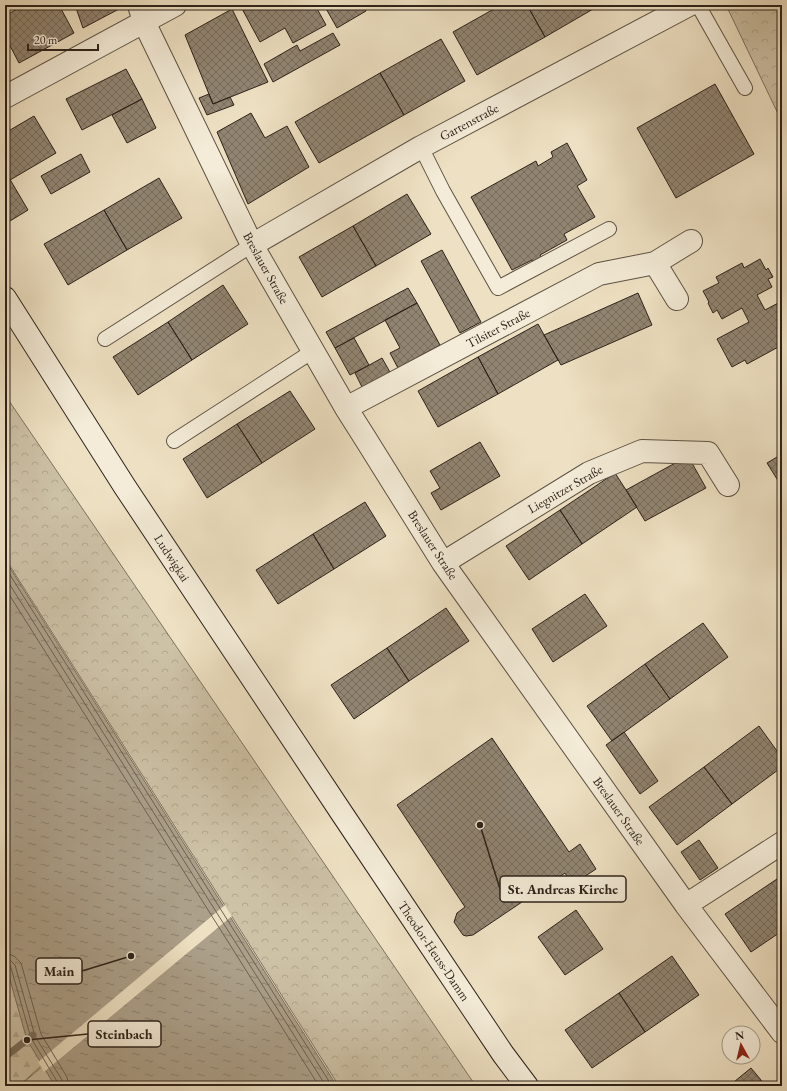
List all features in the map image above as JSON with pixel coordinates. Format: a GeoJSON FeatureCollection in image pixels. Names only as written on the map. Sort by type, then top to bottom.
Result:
{"type":"FeatureCollection","features":[{"type":"Feature","properties":{"kind":"street"},"geometry":{"type":"LineString","coordinates":[[5,97],[141,13],[176,5]]}},
{"type":"Feature","properties":{"kind":"street","name":"Gartenstraße"},"geometry":{"type":"LineString","coordinates":[[252,245],[421,147],[689,5]]}},
{"type":"Feature","properties":{"kind":"street","name":"Breslauer Straße"},"geometry":{"type":"LineString","coordinates":[[141,13],[252,245],[346,408],[444,563],[686,905],[782,1032]]}},
{"type":"Feature","properties":{"kind":"street","name":"Tilsiter Straße"},"geometry":{"type":"LineString","coordinates":[[346,408],[599,274],[655,263],[691,241]]}},
{"type":"Feature","properties":{"kind":"street"},"geometry":{"type":"LineString","coordinates":[[655,263],[677,300]]}},
{"type":"Feature","properties":{"kind":"street","name":"Ludwigkai"},"geometry":{"type":"LineString","coordinates":[[5,298],[130,493],[343,815]]}},
{"type":"Feature","properties":{"kind":"street","name":"Liegnitzer Straße"},"geometry":{"type":"LineString","coordinates":[[444,563],[589,473],[642,451],[708,453],[728,485]]}},
{"type":"Feature","properties":{"kind":"street","name":"Theodor-Heuss-Damm"},"geometry":{"type":"LineString","coordinates":[[343,815],[503,1054],[527,1086]]}},
{"type":"Feature","properties":{"kind":"street"},"geometry":{"type":"LineString","coordinates":[[686,905],[782,843]]}},
{"type":"Feature","properties":{"kind":"lane"},"geometry":{"type":"LineString","coordinates":[[698,5],[745,88]]}},
{"type":"Feature","properties":{"kind":"lane"},"geometry":{"type":"LineString","coordinates":[[421,147],[443,191],[498,288],[609,229]]}},
{"type":"Feature","properties":{"kind":"lane"},"geometry":{"type":"LineString","coordinates":[[105,339],[252,245]]}},
{"type":"Feature","properties":{"kind":"lane"},"geometry":{"type":"LineString","coordinates":[[174,441],[313,351]]}},
{"type":"Feature","properties":{"kind":"green space"},"geometry":{"type":"Polygon","coordinates":[[[726,5],[782,5],[782,122],[726,5]]]}},
{"type":"Feature","properties":{"kind":"green space"},"geometry":{"type":"Polygon","coordinates":[[[5,395],[476,1086],[339,1086],[5,558],[5,395]]]}},
{"type":"Feature","properties":{"kind":"green space"},"geometry":{"type":"Polygon","coordinates":[[[5,962],[42,1065],[19,1086],[5,1086],[5,962]]]}},
{"type":"Feature","properties":{"kind":"green space"},"geometry":{"type":"Polygon","coordinates":[[[43,1066],[56,1086],[28,1086],[24,1082],[43,1066]]]}},
{"type":"Feature","properties":{"kind":"water"},"geometry":{"type":"Polygon","coordinates":[[[5,560],[337,1086],[55,1086],[27,1040],[5,962],[5,560]]]}},
{"type":"Feature","properties":{"kind":"pier"},"geometry":{"type":"Polygon","coordinates":[[[225,905],[232,916],[44,1072],[38,1062],[225,905]]]}},
{"type":"Feature","properties":{"kind":"building"},"geometry":{"type":"Polygon","coordinates":[[[24,5],[59,5],[74,33],[19,63],[5,36],[5,16],[24,5]]]}},
{"type":"Feature","properties":{"kind":"building"},"geometry":{"type":"Polygon","coordinates":[[[75,5],[118,5],[119,9],[83,28],[75,5]]]}},
{"type":"Feature","properties":{"kind":"building"},"geometry":{"type":"Polygon","coordinates":[[[240,5],[315,5],[326,25],[293,43],[285,28],[260,42],[240,5]]]}},
{"type":"Feature","properties":{"kind":"building"},"geometry":{"type":"Polygon","coordinates":[[[324,5],[363,5],[366,11],[337,28],[324,5]]]}},
{"type":"Feature","properties":{"kind":"building"},"geometry":{"type":"Polygon","coordinates":[[[501,5],[527,5],[545,37],[477,75],[453,32],[501,5]]]}},
{"type":"Feature","properties":{"kind":"building"},"geometry":{"type":"Polygon","coordinates":[[[527,5],[600,5],[545,37],[527,5]]]}},
{"type":"Feature","properties":{"kind":"building"},"geometry":{"type":"Polygon","coordinates":[[[232,9],[268,82],[213,104],[185,35],[232,9]]]}},
{"type":"Feature","properties":{"kind":"building"},"geometry":{"type":"Polygon","coordinates":[[[333,33],[340,45],[273,82],[264,64],[297,45],[300,51],[333,33]]]}},
{"type":"Feature","properties":{"kind":"building"},"geometry":{"type":"Polygon","coordinates":[[[441,39],[465,81],[404,115],[380,73],[441,39]]]}},
{"type":"Feature","properties":{"kind":"building"},"geometry":{"type":"Polygon","coordinates":[[[126,69],[142,99],[82,130],[66,99],[126,69]]]}},
{"type":"Feature","properties":{"kind":"building"},"geometry":{"type":"Polygon","coordinates":[[[380,73],[404,115],[319,163],[295,122],[380,73]]]}},
{"type":"Feature","properties":{"kind":"building"},"geometry":{"type":"Polygon","coordinates":[[[715,84],[754,154],[676,198],[637,128],[715,84]]]}},
{"type":"Feature","properties":{"kind":"building"},"geometry":{"type":"Polygon","coordinates":[[[209,94],[213,104],[230,97],[234,105],[207,115],[199,98],[209,94]]]}},
{"type":"Feature","properties":{"kind":"building"},"geometry":{"type":"Polygon","coordinates":[[[142,99],[156,128],[127,143],[112,115],[142,99]]]}},
{"type":"Feature","properties":{"kind":"building"},"geometry":{"type":"Polygon","coordinates":[[[251,113],[265,138],[287,126],[309,167],[248,204],[217,132],[251,113]]]}},
{"type":"Feature","properties":{"kind":"building"},"geometry":{"type":"Polygon","coordinates":[[[34,116],[56,153],[10,180],[5,171],[5,133],[34,116]]]}},
{"type":"Feature","properties":{"kind":"building"},"geometry":{"type":"Polygon","coordinates":[[[567,143],[587,180],[577,186],[595,217],[564,234],[567,240],[540,255],[542,258],[534,263],[532,260],[512,270],[471,197],[536,161],[538,166],[553,157],[551,152],[567,143]]]}},
{"type":"Feature","properties":{"kind":"building"},"geometry":{"type":"Polygon","coordinates":[[[81,154],[90,172],[51,194],[41,176],[81,154]]]}},
{"type":"Feature","properties":{"kind":"building"},"geometry":{"type":"Polygon","coordinates":[[[5,171],[28,210],[5,224],[5,171]]]}},
{"type":"Feature","properties":{"kind":"building"},"geometry":{"type":"Polygon","coordinates":[[[159,178],[182,218],[127,250],[104,210],[159,178]]]}},
{"type":"Feature","properties":{"kind":"building"},"geometry":{"type":"Polygon","coordinates":[[[407,194],[431,234],[376,266],[353,226],[407,194]]]}},
{"type":"Feature","properties":{"kind":"building"},"geometry":{"type":"Polygon","coordinates":[[[104,210],[127,250],[68,285],[44,244],[104,210]]]}},
{"type":"Feature","properties":{"kind":"building"},"geometry":{"type":"Polygon","coordinates":[[[353,226],[376,266],[322,297],[299,257],[353,226]]]}},
{"type":"Feature","properties":{"kind":"building"},"geometry":{"type":"Polygon","coordinates":[[[442,250],[481,322],[460,333],[421,261],[442,250]]]}},
{"type":"Feature","properties":{"kind":"building"},"geometry":{"type":"Polygon","coordinates":[[[760,259],[766,270],[768,268],[773,277],[768,279],[772,287],[757,295],[765,310],[782,301],[782,338],[779,339],[782,345],[747,364],[745,360],[732,367],[717,339],[749,322],[742,308],[722,319],[717,310],[713,313],[703,291],[719,283],[716,277],[742,263],[744,268],[760,259]]]}},
{"type":"Feature","properties":{"kind":"building"},"geometry":{"type":"Polygon","coordinates":[[[223,285],[248,324],[192,360],[168,322],[223,285]]]}},
{"type":"Feature","properties":{"kind":"building"},"geometry":{"type":"Polygon","coordinates":[[[408,288],[417,303],[335,348],[326,332],[408,288]]]}},
{"type":"Feature","properties":{"kind":"building"},"geometry":{"type":"Polygon","coordinates":[[[638,293],[652,325],[561,365],[544,335],[638,293]]]}},
{"type":"Feature","properties":{"kind":"building"},"geometry":{"type":"Polygon","coordinates":[[[417,303],[440,345],[398,368],[390,353],[400,348],[385,320],[417,303]]]}},
{"type":"Feature","properties":{"kind":"building"},"geometry":{"type":"Polygon","coordinates":[[[168,322],[192,360],[138,395],[113,357],[168,322]]]}},
{"type":"Feature","properties":{"kind":"building"},"geometry":{"type":"Polygon","coordinates":[[[538,324],[558,360],[498,394],[478,357],[538,324]]]}},
{"type":"Feature","properties":{"kind":"building"},"geometry":{"type":"Polygon","coordinates":[[[354,338],[369,365],[350,375],[335,348],[354,338]]]}},
{"type":"Feature","properties":{"kind":"building"},"geometry":{"type":"Polygon","coordinates":[[[478,357],[498,394],[438,427],[418,391],[478,357]]]}},
{"type":"Feature","properties":{"kind":"building"},"geometry":{"type":"Polygon","coordinates":[[[382,358],[391,374],[363,389],[355,373],[382,358]]]}},
{"type":"Feature","properties":{"kind":"building"},"geometry":{"type":"Polygon","coordinates":[[[290,391],[315,429],[262,463],[237,424],[290,391]]]}},
{"type":"Feature","properties":{"kind":"building"},"geometry":{"type":"Polygon","coordinates":[[[237,424],[262,463],[207,498],[183,459],[237,424]]]}},
{"type":"Feature","properties":{"kind":"building"},"geometry":{"type":"Polygon","coordinates":[[[480,442],[500,476],[441,510],[431,493],[440,488],[430,471],[480,442]]]}},
{"type":"Feature","properties":{"kind":"building"},"geometry":{"type":"Polygon","coordinates":[[[782,454],[782,487],[767,463],[782,454]]]}},
{"type":"Feature","properties":{"kind":"building"},"geometry":{"type":"Polygon","coordinates":[[[688,456],[706,488],[645,521],[626,490],[688,456]]]}},
{"type":"Feature","properties":{"kind":"building"},"geometry":{"type":"Polygon","coordinates":[[[615,473],[637,507],[582,544],[560,510],[615,473]]]}},
{"type":"Feature","properties":{"kind":"building"},"geometry":{"type":"Polygon","coordinates":[[[365,502],[386,536],[334,569],[313,534],[365,502]]]}},
{"type":"Feature","properties":{"kind":"building"},"geometry":{"type":"Polygon","coordinates":[[[560,510],[582,544],[529,580],[506,546],[560,510]]]}},
{"type":"Feature","properties":{"kind":"building"},"geometry":{"type":"Polygon","coordinates":[[[313,534],[334,569],[278,604],[256,570],[313,534]]]}},
{"type":"Feature","properties":{"kind":"building"},"geometry":{"type":"Polygon","coordinates":[[[585,594],[607,626],[553,662],[532,629],[585,594]]]}},
{"type":"Feature","properties":{"kind":"building"},"geometry":{"type":"Polygon","coordinates":[[[446,608],[469,641],[409,681],[387,648],[446,608]]]}},
{"type":"Feature","properties":{"kind":"building"},"geometry":{"type":"Polygon","coordinates":[[[703,623],[728,657],[670,699],[645,664],[703,623]]]}},
{"type":"Feature","properties":{"kind":"building"},"geometry":{"type":"Polygon","coordinates":[[[387,648],[409,681],[354,719],[331,685],[387,648]]]}},
{"type":"Feature","properties":{"kind":"building"},"geometry":{"type":"Polygon","coordinates":[[[645,664],[670,699],[612,741],[587,706],[645,664]]]}},
{"type":"Feature","properties":{"kind":"building"},"geometry":{"type":"Polygon","coordinates":[[[759,726],[782,758],[782,767],[732,804],[704,767],[759,726]]]}},
{"type":"Feature","properties":{"kind":"building"},"geometry":{"type":"Polygon","coordinates":[[[624,732],[658,781],[640,794],[606,745],[624,732]]]}},
{"type":"Feature","properties":{"kind":"building"},"geometry":{"type":"Polygon","coordinates":[[[492,738],[569,852],[580,844],[596,869],[572,885],[565,873],[473,935],[466,936],[463,935],[454,922],[457,913],[465,907],[397,805],[492,738]]]}},
{"type":"Feature","properties":{"kind":"building"},"geometry":{"type":"Polygon","coordinates":[[[704,767],[732,804],[677,845],[649,807],[704,767]]]}},
{"type":"Feature","properties":{"kind":"building"},"geometry":{"type":"Polygon","coordinates":[[[699,840],[718,868],[700,880],[681,852],[699,840]]]}},
{"type":"Feature","properties":{"kind":"building"},"geometry":{"type":"Polygon","coordinates":[[[777,879],[782,887],[782,931],[751,952],[725,914],[777,879]]]}},
{"type":"Feature","properties":{"kind":"building"},"geometry":{"type":"Polygon","coordinates":[[[576,910],[603,949],[565,975],[538,937],[576,910]]]}},
{"type":"Feature","properties":{"kind":"building"},"geometry":{"type":"Polygon","coordinates":[[[672,956],[699,995],[645,1032],[619,993],[672,956]]]}},
{"type":"Feature","properties":{"kind":"building"},"geometry":{"type":"Polygon","coordinates":[[[619,993],[645,1032],[592,1068],[565,1030],[619,993]]]}},
{"type":"Feature","properties":{"kind":"building"},"geometry":{"type":"Polygon","coordinates":[[[751,1068],[766,1086],[729,1086],[751,1068]]]}},
{"type":"Feature","properties":{"kind":"waterway"},"geometry":{"type":"LineString","coordinates":[[5,1057],[33,1035]]}},
{"type":"Feature","properties":{"kind":"place","name":"St. Andreas Kirche"},"geometry":{"type":"Point","coordinates":[480,825]}},
{"type":"Feature","properties":{"kind":"place","name":"Main"},"geometry":{"type":"Point","coordinates":[131,956]}},
{"type":"Feature","properties":{"kind":"place","name":"Steinbach"},"geometry":{"type":"Point","coordinates":[27,1040]}}]}
